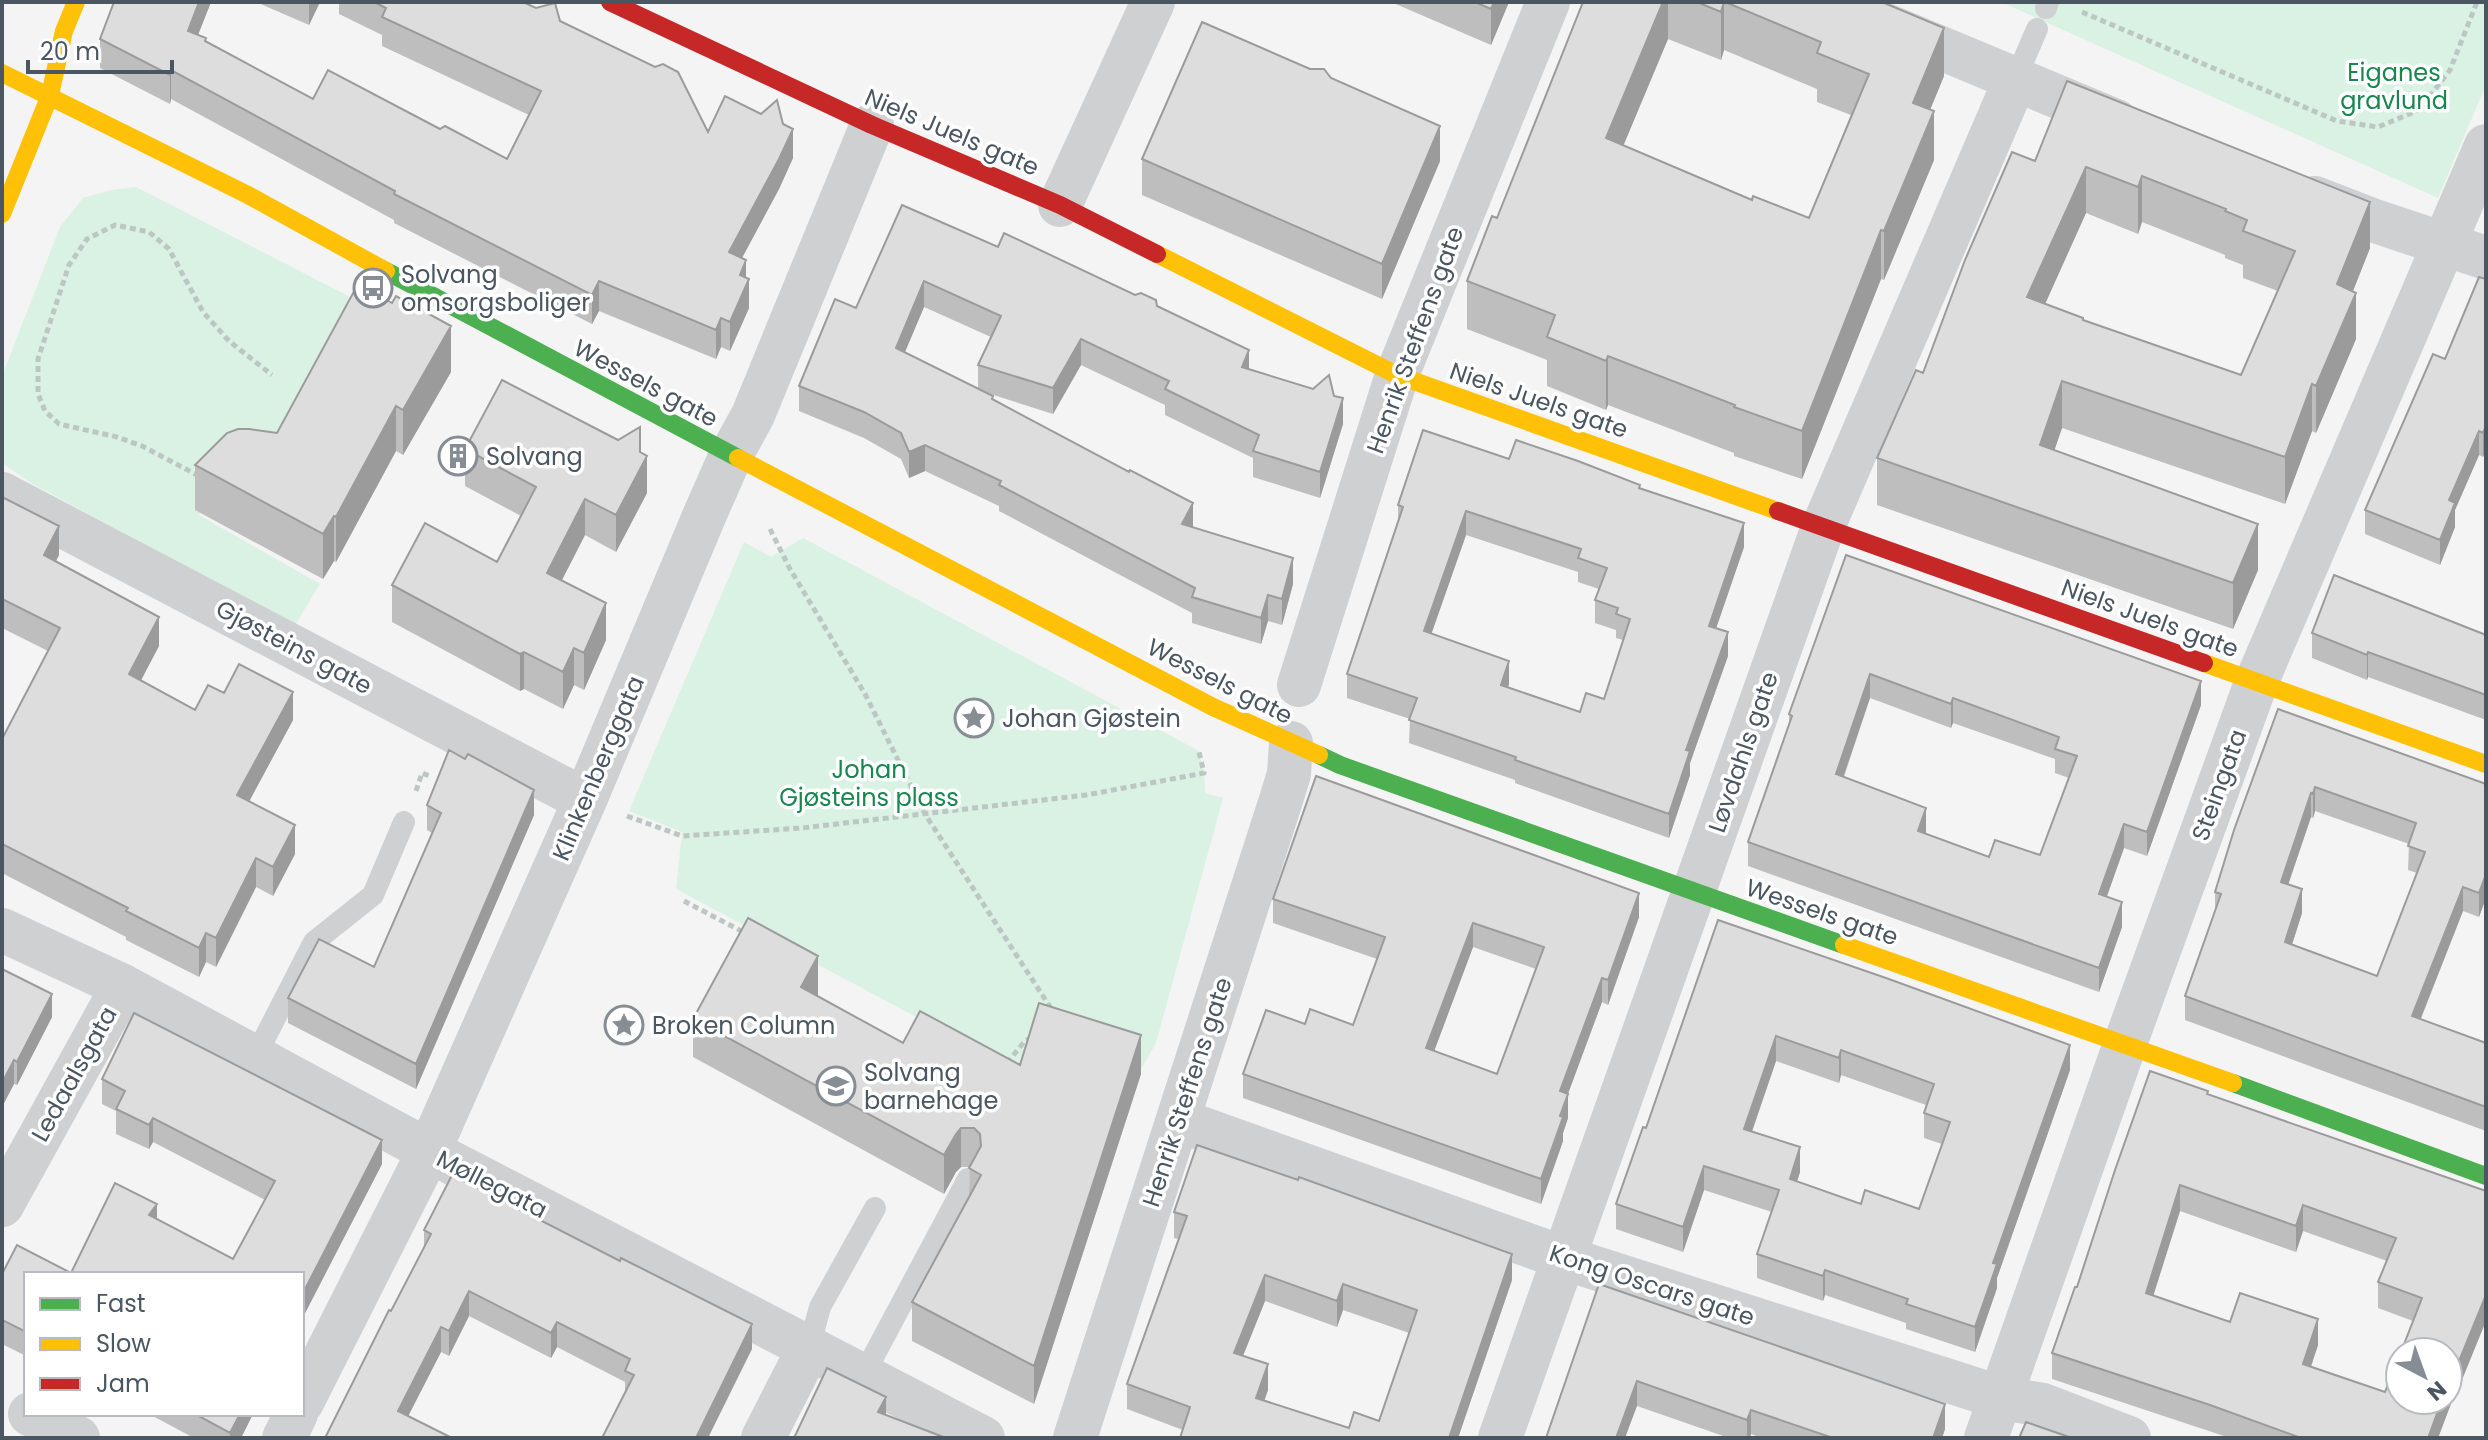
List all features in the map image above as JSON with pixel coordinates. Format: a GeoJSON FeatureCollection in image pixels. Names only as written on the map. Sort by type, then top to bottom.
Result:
{"type":"FeatureCollection","features":[{"type":"Feature","properties":{"kind":"main road"},"geometry":{"type":"LineString","coordinates":[[2,214],[50,95],[64,31],[76,2]]}},
{"type":"Feature","properties":{"kind":"main road","name":"Niels Juels gate"},"geometry":{"type":"LineString","coordinates":[[610,2],[872,125],[1060,205],[1397,375],[2486,764]]}},
{"type":"Feature","properties":{"kind":"main road","name":"Wessels gate"},"geometry":{"type":"LineString","coordinates":[[2,73],[248,195],[461,313],[1199,699],[1340,765],[2486,1176]]}},
{"type":"Feature","properties":{"kind":"street"},"geometry":{"type":"LineString","coordinates":[[1060,205],[1153,2]]}},
{"type":"Feature","properties":{"kind":"street","name":"Henrik Steffens gate"},"geometry":{"type":"LineString","coordinates":[[1299,685],[1397,375],[1548,2]]}},
{"type":"Feature","properties":{"kind":"street"},"geometry":{"type":"LineString","coordinates":[[1830,2],[2154,136]]}},
{"type":"Feature","properties":{"kind":"street","name":"Løvdahls gate"},"geometry":{"type":"LineString","coordinates":[[1500,1438],[1823,527],[2016,78]]}},
{"type":"Feature","properties":{"kind":"street","name":"Klinkenberggata"},"geometry":{"type":"LineString","coordinates":[[304,1398],[429,1151],[585,800],[731,455],[753,415],[872,125]]}},
{"type":"Feature","properties":{"kind":"street","name":"Steingata"},"geometry":{"type":"LineString","coordinates":[[1986,1438],[2256,683],[2486,146]]}},
{"type":"Feature","properties":{"kind":"street"},"geometry":{"type":"LineString","coordinates":[[2285,186],[2372,220],[2486,258]]}},
{"type":"Feature","properties":{"kind":"street","name":"Gjøsteins gate"},"geometry":{"type":"LineString","coordinates":[[2,494],[585,800]]}},
{"type":"Feature","properties":{"kind":"street","name":"Henrik Steffens gate"},"geometry":{"type":"LineString","coordinates":[[1075,1438],[1289,774],[1291,743]]}},
{"type":"Feature","properties":{"kind":"street","name":"Møllegata"},"geometry":{"type":"LineString","coordinates":[[2,930],[123,986],[429,1151],[983,1438]]}},
{"type":"Feature","properties":{"kind":"street","name":"Ledaalsgata"},"geometry":{"type":"LineString","coordinates":[[2,1205],[123,986]]}},
{"type":"Feature","properties":{"kind":"street","name":"Kong Oscars gate"},"geometry":{"type":"LineString","coordinates":[[1178,1120],[1564,1258],[2002,1398],[2043,1405],[2129,1438]]}},
{"type":"Feature","properties":{"kind":"street"},"geometry":{"type":"LineString","coordinates":[[763,1438],[809,1348]]}},
{"type":"Feature","properties":{"kind":"street"},"geometry":{"type":"LineString","coordinates":[[2,1400],[24,1411]]}},
{"type":"Feature","properties":{"kind":"street"},"geometry":{"type":"LineString","coordinates":[[34,1416],[78,1438]]}},
{"type":"Feature","properties":{"kind":"street"},"geometry":{"type":"LineString","coordinates":[[284,1438],[295,1416]]}},
{"type":"Feature","properties":{"kind":"lane"},"geometry":{"type":"LineString","coordinates":[[2016,78],[2037,29]]}},
{"type":"Feature","properties":{"kind":"lane"},"geometry":{"type":"LineString","coordinates":[[255,1057],[314,942],[373,895],[404,822]]}},
{"type":"Feature","properties":{"kind":"lane"},"geometry":{"type":"LineString","coordinates":[[863,1376],[968,1179]]}},
{"type":"Feature","properties":{"kind":"lane"},"geometry":{"type":"LineString","coordinates":[[809,1348],[820,1307],[875,1208]]}},
{"type":"Feature","properties":{"kind":"path"},"geometry":{"type":"LineString","coordinates":[[2073,8],[2337,121],[2378,127],[2419,110],[2450,70],[2477,2]]}},
{"type":"Feature","properties":{"kind":"path"},"geometry":{"type":"LineString","coordinates":[[206,481],[180,464],[142,446],[59,424],[45,411],[38,394],[38,359],[69,265],[87,239],[115,225],[149,232],[169,249],[203,312],[229,341],[272,375]]}},
{"type":"Feature","properties":{"kind":"path"},"geometry":{"type":"LineString","coordinates":[[781,550],[865,694],[925,814],[1058,1021]]}},
{"type":"Feature","properties":{"kind":"path"},"geometry":{"type":"LineString","coordinates":[[585,800],[682,836],[802,828],[1086,795],[1204,773],[1196,739]]}},
{"type":"Feature","properties":{"kind":"path"},"geometry":{"type":"LineString","coordinates":[[684,901],[750,936]]}},
{"type":"Feature","properties":{"kind":"path"},"geometry":{"type":"LineString","coordinates":[[1006,1065],[1024,1042],[1036,1035]]}},
{"type":"Feature","properties":{"kind":"green space","name":"Eiganes gravlund"},"geometry":{"type":"Polygon","coordinates":[[[2001,2],[2486,2],[2486,85],[2438,198],[2001,2]]]}},
{"type":"Feature","properties":{"kind":"green space"},"geometry":{"type":"Polygon","coordinates":[[[136,187],[362,303],[276,484],[211,494],[199,515],[320,584],[295,625],[31,483],[2,463],[2,376],[60,227],[83,198],[136,187]]]}},
{"type":"Feature","properties":{"kind":"green space","name":"Johan Gjøsteins plass"},"geometry":{"type":"Polygon","coordinates":[[[803,538],[1199,751],[1205,793],[1223,798],[1156,1043],[1137,1076],[1025,1075],[676,889],[682,832],[629,811],[744,542],[771,557],[803,538]]]}},
{"type":"Feature","properties":{"kind":"building"},"geometry":{"type":"Polygon","coordinates":[[[114,2],[199,2],[188,31],[206,38],[205,41],[313,99],[328,70],[440,129],[445,126],[507,159],[541,91],[382,17],[386,8],[374,2],[523,2],[536,8],[555,3],[560,21],[655,67],[663,64],[678,72],[708,132],[725,96],[761,114],[777,100],[783,124],[793,129],[729,252],[746,260],[740,275],[749,279],[730,322],[721,318],[716,330],[599,281],[592,295],[394,194],[395,191],[171,70],[170,75],[100,39],[114,2]]]}},
{"type":"Feature","properties":{"kind":"building"},"geometry":{"type":"Polygon","coordinates":[[[1475,2],[1494,2],[1491,9],[1475,2]]]}},
{"type":"Feature","properties":{"kind":"building"},"geometry":{"type":"Polygon","coordinates":[[[1583,2],[1663,2],[1606,138],[1752,200],[1753,196],[1809,218],[1869,74],[1817,53],[1821,42],[1725,2],[1882,2],[1944,28],[1913,103],[1934,111],[1884,231],[1881,230],[1802,431],[1608,356],[1606,361],[1547,337],[1555,315],[1467,281],[1492,216],[1497,218],[1583,2]]]}},
{"type":"Feature","properties":{"kind":"building"},"geometry":{"type":"Polygon","coordinates":[[[1697,2],[1724,2],[1721,12],[1697,2]]]}},
{"type":"Feature","properties":{"kind":"building"},"geometry":{"type":"Polygon","coordinates":[[[1202,22],[1310,69],[1324,69],[1331,78],[1440,126],[1382,264],[1142,159],[1202,22]]]}},
{"type":"Feature","properties":{"kind":"building"},"geometry":{"type":"Polygon","coordinates":[[[2067,81],[2370,202],[2337,284],[2356,293],[2316,386],[2312,384],[2285,457],[2062,381],[2040,445],[2258,524],[2233,583],[1877,458],[1916,370],[1923,373],[1965,260],[2012,152],[2035,161],[2067,81]],[[2086,167],[2027,297],[2083,320],[2241,375],[2295,251],[2243,231],[2247,220],[2226,209],[2142,176],[2138,187],[2086,167]]]}},
{"type":"Feature","properties":{"kind":"building"},"geometry":{"type":"Polygon","coordinates":[[[902,205],[998,247],[1004,233],[1135,295],[1141,293],[1156,300],[1157,306],[1249,350],[1242,367],[1313,389],[1329,375],[1334,396],[1343,398],[1320,472],[1253,451],[1259,435],[1165,389],[1169,381],[1081,339],[1053,388],[978,365],[1001,316],[924,281],[896,348],[1193,503],[1182,524],[1293,558],[1282,599],[1268,595],[1261,618],[1192,597],[1195,588],[999,485],[1001,481],[925,445],[909,452],[901,433],[864,412],[799,386],[835,299],[856,308],[902,205]]]}},
{"type":"Feature","properties":{"kind":"building"},"geometry":{"type":"Polygon","coordinates":[[[2479,277],[2486,279],[2486,426],[2483,433],[2479,431],[2449,500],[2455,503],[2440,540],[2365,510],[2433,354],[2445,359],[2479,277]]]}},
{"type":"Feature","properties":{"kind":"building"},"geometry":{"type":"Polygon","coordinates":[[[358,284],[392,303],[396,296],[451,326],[403,410],[396,406],[336,517],[323,534],[195,465],[227,433],[249,429],[277,433],[358,284]]]}},
{"type":"Feature","properties":{"kind":"building"},"geometry":{"type":"Polygon","coordinates":[[[502,380],[618,440],[640,427],[640,452],[647,456],[616,515],[585,499],[547,573],[606,603],[584,653],[574,648],[563,672],[524,652],[520,654],[392,585],[425,523],[497,562],[536,487],[465,449],[502,380]]]}},
{"type":"Feature","properties":{"kind":"building"},"geometry":{"type":"Polygon","coordinates":[[[1423,430],[1509,459],[1516,440],[1640,485],[1639,488],[1744,523],[1709,626],[1728,632],[1686,750],[1690,751],[1669,814],[1409,720],[1417,698],[1347,674],[1403,507],[1398,505],[1423,430]],[[1466,511],[1424,631],[1509,661],[1501,685],[1580,712],[1586,693],[1604,699],[1630,619],[1616,614],[1618,608],[1595,600],[1607,568],[1578,558],[1581,549],[1466,511]]]}},
{"type":"Feature","properties":{"kind":"building"},"geometry":{"type":"Polygon","coordinates":[[[2,497],[59,526],[44,555],[159,617],[129,674],[195,710],[208,685],[224,693],[239,664],[293,692],[237,795],[295,825],[273,867],[256,858],[216,938],[206,933],[199,948],[2,844],[2,739],[60,628],[2,599],[2,497]]]}},
{"type":"Feature","properties":{"kind":"building"},"geometry":{"type":"Polygon","coordinates":[[[1846,555],[2201,681],[2147,832],[2124,824],[2099,894],[2122,902],[2099,968],[1748,842],[1792,716],[1789,714],[1846,555]],[[1870,674],[1836,774],[1926,808],[1918,831],[1989,857],[1995,840],[2040,855],[2077,756],[2055,749],[2059,737],[1953,698],[1951,704],[1870,674]]]}},
{"type":"Feature","properties":{"kind":"building"},"geometry":{"type":"Polygon","coordinates":[[[2334,575],[2486,635],[2486,695],[2312,633],[2334,575]]]}},
{"type":"Feature","properties":{"kind":"building"},"geometry":{"type":"Polygon","coordinates":[[[2278,709],[2486,784],[2486,874],[2479,893],[2463,887],[2412,1016],[2486,1043],[2486,1107],[2185,996],[2221,894],[2215,892],[2278,709]],[[2315,787],[2281,882],[2302,889],[2285,942],[2377,976],[2425,852],[2408,846],[2416,823],[2315,787]]]}},
{"type":"Feature","properties":{"kind":"building"},"geometry":{"type":"Polygon","coordinates":[[[449,750],[465,759],[468,754],[534,790],[416,1064],[288,998],[319,939],[374,967],[441,813],[427,805],[449,750]]]}},
{"type":"Feature","properties":{"kind":"building"},"geometry":{"type":"Polygon","coordinates":[[[1316,776],[1639,893],[1608,980],[1602,978],[1560,1091],[1568,1094],[1541,1179],[1243,1074],[1266,1010],[1305,1024],[1310,1009],[1353,1025],[1385,937],[1273,899],[1316,776]],[[1473,923],[1426,1048],[1497,1074],[1544,947],[1473,923]]]}},
{"type":"Feature","properties":{"kind":"building"},"geometry":{"type":"Polygon","coordinates":[[[748,918],[818,956],[801,987],[903,1043],[920,1011],[1020,1065],[1039,1003],[1141,1035],[1034,1366],[912,1302],[981,1175],[969,1168],[981,1146],[980,1134],[974,1128],[961,1128],[944,1155],[693,1019],[748,918]]]}},
{"type":"Feature","properties":{"kind":"building"},"geometry":{"type":"Polygon","coordinates":[[[1718,920],[2070,1045],[1993,1263],[1997,1264],[1975,1327],[1906,1304],[1908,1299],[1825,1270],[1823,1276],[1757,1254],[1779,1190],[1704,1166],[1683,1227],[1616,1204],[1643,1127],[1646,1128],[1718,920]],[[1776,1036],[1744,1129],[1800,1147],[1790,1179],[1861,1204],[1865,1190],[1919,1209],[1950,1122],[1924,1113],[1934,1084],[1841,1050],[1839,1058],[1776,1036]]]}},
{"type":"Feature","properties":{"kind":"building"},"geometry":{"type":"Polygon","coordinates":[[[2,969],[52,994],[17,1062],[14,1060],[2,1083],[2,969]]]}},
{"type":"Feature","properties":{"kind":"building"},"geometry":{"type":"Polygon","coordinates":[[[134,1013],[382,1140],[304,1291],[304,1272],[71,1272],[115,1183],[157,1204],[149,1215],[233,1259],[275,1181],[153,1118],[149,1125],[116,1109],[125,1091],[102,1079],[134,1013]]]}},
{"type":"Feature","properties":{"kind":"building"},"geometry":{"type":"Polygon","coordinates":[[[2150,1071],[2208,1091],[2207,1094],[2486,1191],[2486,1295],[2464,1349],[2464,1336],[2407,1336],[2422,1298],[2378,1282],[2396,1238],[2303,1205],[2296,1226],[2180,1185],[2146,1293],[2230,1322],[2240,1293],[2318,1319],[2303,1364],[2384,1392],[2384,1416],[2436,1416],[2428,1438],[2301,1438],[2052,1353],[2150,1071]]]}},
{"type":"Feature","properties":{"kind":"building"},"geometry":{"type":"Polygon","coordinates":[[[1197,1145],[1298,1180],[1299,1177],[1512,1254],[1449,1438],[1180,1438],[1190,1407],[1127,1384],[1187,1216],[1174,1212],[1197,1145]],[[1265,1275],[1234,1353],[1268,1364],[1256,1398],[1349,1428],[1354,1412],[1379,1421],[1417,1310],[1343,1284],[1337,1301],[1265,1275]]]}},
{"type":"Feature","properties":{"kind":"building"},"geometry":{"type":"Polygon","coordinates":[[[452,1175],[752,1324],[696,1438],[602,1438],[634,1375],[625,1371],[630,1359],[557,1322],[551,1333],[469,1291],[449,1331],[441,1327],[398,1411],[452,1438],[325,1438],[431,1234],[424,1230],[452,1175]]]}},
{"type":"Feature","properties":{"kind":"building"},"geometry":{"type":"Polygon","coordinates":[[[17,1245],[69,1272],[24,1272],[24,1331],[2,1320],[2,1274],[17,1245]]]}},
{"type":"Feature","properties":{"kind":"building"},"geometry":{"type":"Polygon","coordinates":[[[1599,1284],[1945,1404],[1933,1438],[1833,1438],[1751,1410],[1747,1420],[1637,1381],[1616,1438],[1546,1438],[1599,1284]]]}},
{"type":"Feature","properties":{"kind":"building"},"geometry":{"type":"Polygon","coordinates":[[[827,1368],[886,1397],[878,1412],[946,1438],[794,1438],[827,1368]]]}},
{"type":"Feature","properties":{"kind":"building"},"geometry":{"type":"Polygon","coordinates":[[[199,1416],[239,1416],[230,1433],[199,1416]]]}},
{"type":"Feature","properties":{"kind":"building"},"geometry":{"type":"Polygon","coordinates":[[[2026,1422],[2072,1438],[2019,1438],[2026,1422]]]}},
{"type":"Feature","properties":{"kind":"traffic: fast"},"geometry":{"type":"LineString","coordinates":[[386,271],[738,458]]}},
{"type":"Feature","properties":{"kind":"traffic: fast"},"geometry":{"type":"LineString","coordinates":[[1319,755],[1844,945]]}},
{"type":"Feature","properties":{"kind":"traffic: fast"},"geometry":{"type":"LineString","coordinates":[[2233,1083],[2486,1176]]}},
{"type":"Feature","properties":{"kind":"traffic: slow"},"geometry":{"type":"LineString","coordinates":[[2,214],[50,95],[64,31],[76,2]]}},
{"type":"Feature","properties":{"kind":"traffic: slow"},"geometry":{"type":"LineString","coordinates":[[2,73],[248,195],[386,271]]}},
{"type":"Feature","properties":{"kind":"traffic: slow"},"geometry":{"type":"LineString","coordinates":[[1157,254],[1397,375],[1778,511]]}},
{"type":"Feature","properties":{"kind":"traffic: slow"},"geometry":{"type":"LineString","coordinates":[[738,458],[1213,707],[1319,755]]}},
{"type":"Feature","properties":{"kind":"traffic: slow"},"geometry":{"type":"LineString","coordinates":[[2204,663],[2486,764]]}},
{"type":"Feature","properties":{"kind":"traffic: slow"},"geometry":{"type":"LineString","coordinates":[[1844,945],[2233,1083]]}},
{"type":"Feature","properties":{"kind":"traffic: jam"},"geometry":{"type":"LineString","coordinates":[[610,2],[872,125],[1060,205],[1157,254]]}},
{"type":"Feature","properties":{"kind":"traffic: jam"},"geometry":{"type":"LineString","coordinates":[[1778,511],[2204,663]]}},
{"type":"Feature","properties":{"kind":"place","name":"Solvang omsorgsboliger"},"geometry":{"type":"Point","coordinates":[373,288]}},
{"type":"Feature","properties":{"kind":"place","name":"Solvang"},"geometry":{"type":"Point","coordinates":[458,456]}},
{"type":"Feature","properties":{"kind":"place","name":"Johan Gjøstein"},"geometry":{"type":"Point","coordinates":[974,718]}},
{"type":"Feature","properties":{"kind":"place","name":"Broken Column"},"geometry":{"type":"Point","coordinates":[624,1025]}},
{"type":"Feature","properties":{"kind":"place","name":"Solvang barnehage"},"geometry":{"type":"Point","coordinates":[836,1086]}}]}
